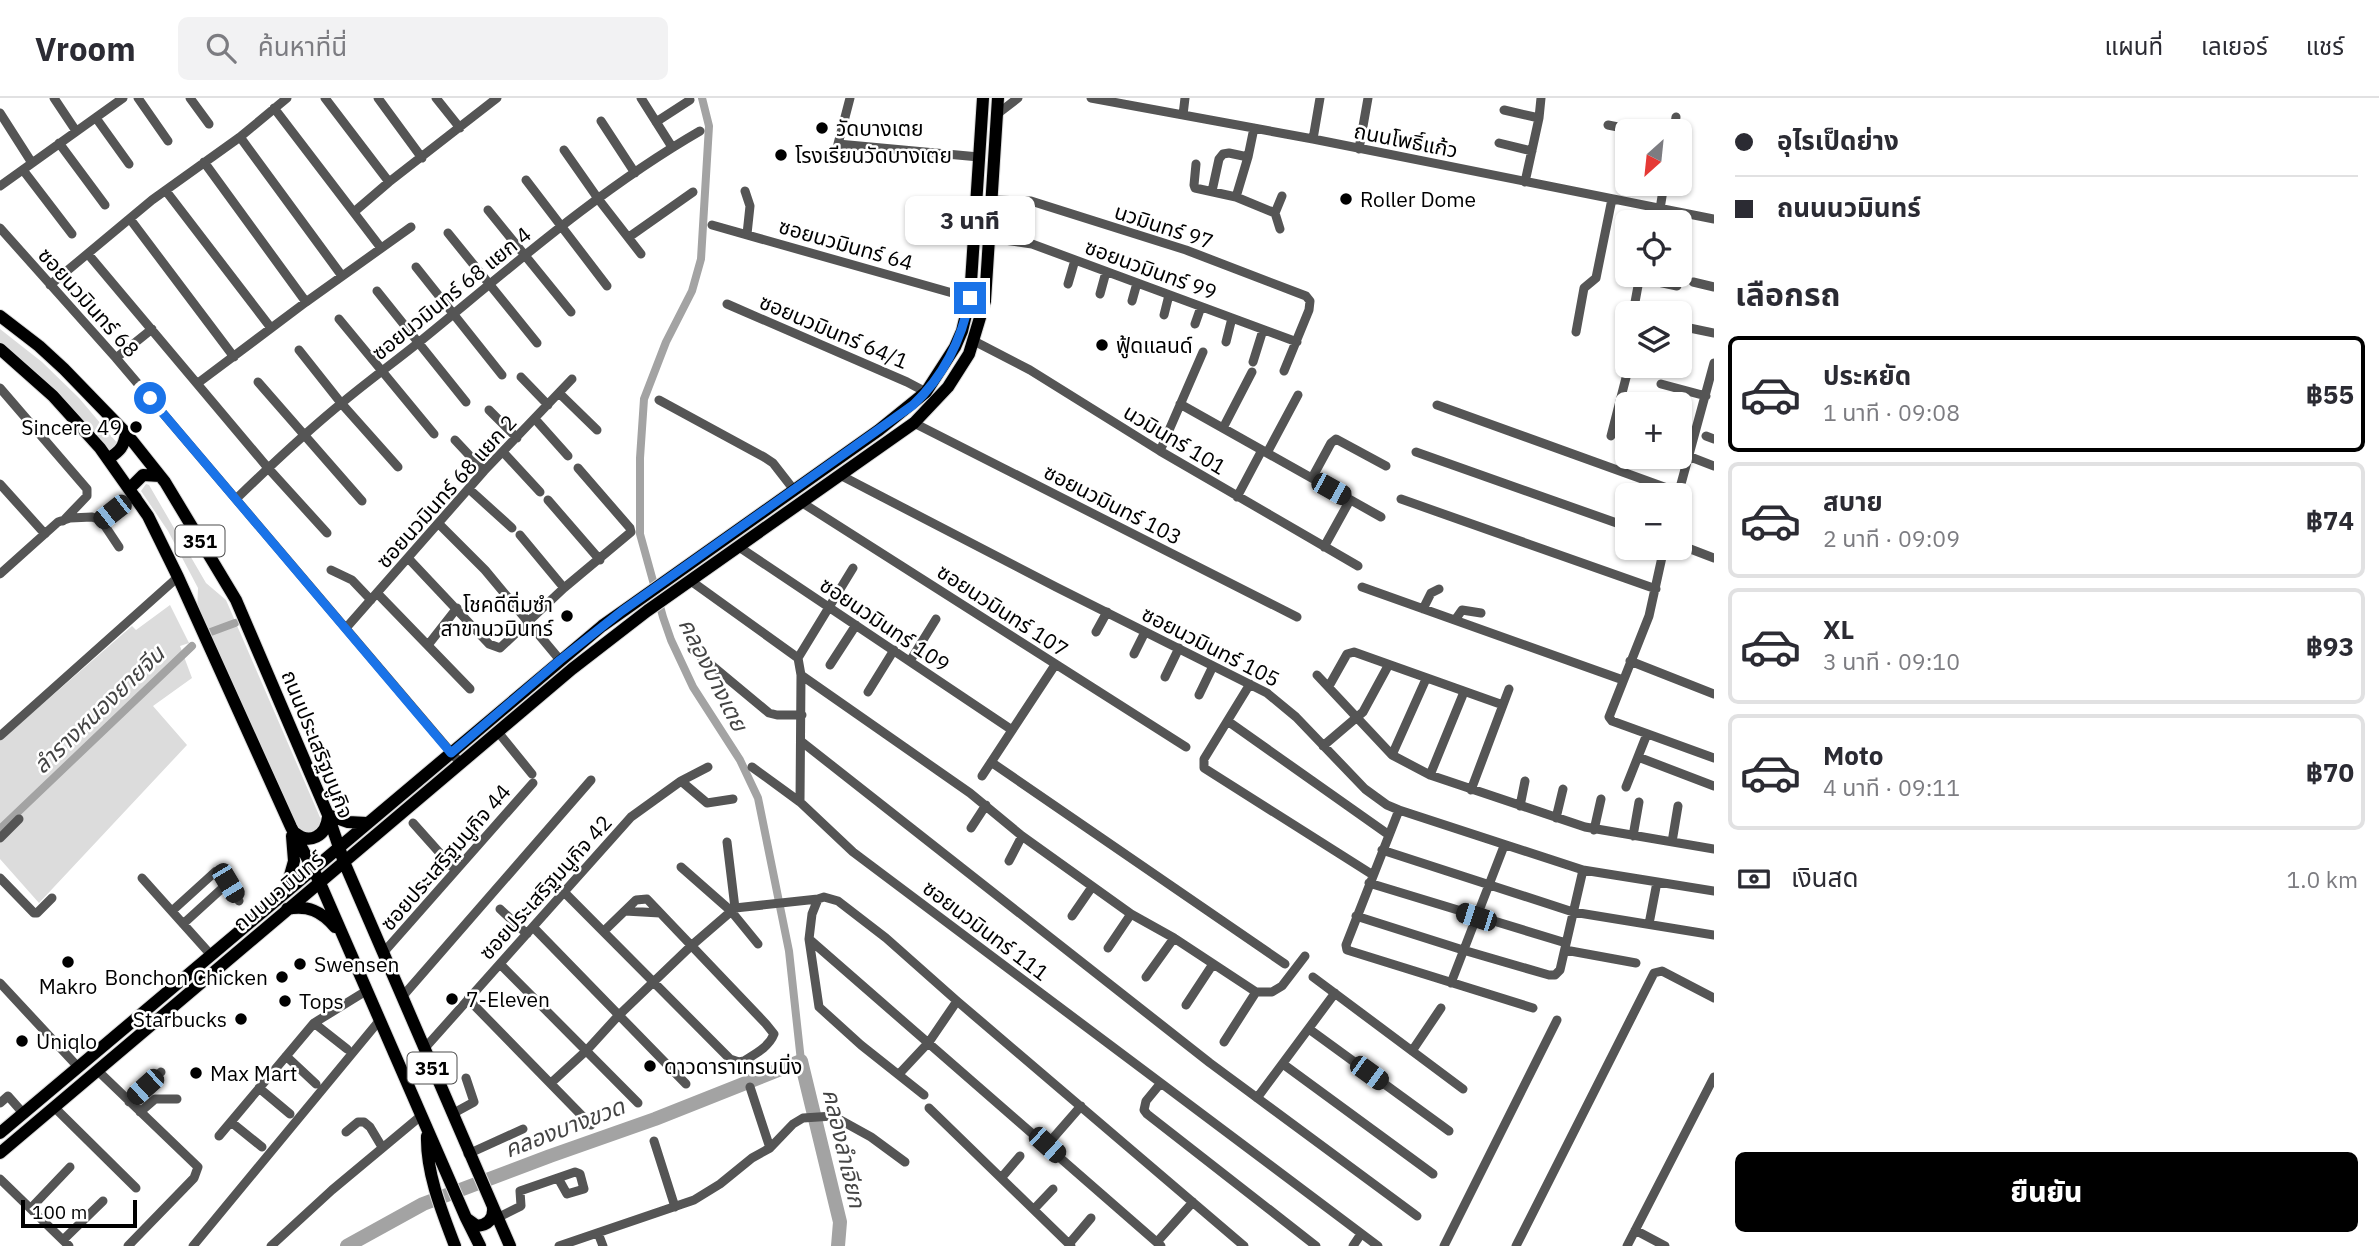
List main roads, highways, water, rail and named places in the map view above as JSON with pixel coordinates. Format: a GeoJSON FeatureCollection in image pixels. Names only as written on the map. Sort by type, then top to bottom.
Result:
{"type":"FeatureCollection","features":[{"type":"Feature","properties":{"kind":"main road","name":"ถนนนวมินทร์"},"geometry":{"type":"LineString","coordinates":[[0,1153],[287,909],[339,848],[560,660],[660,583],[898,417],[926,393],[958,339],[970,298],[982,98]]}},
{"type":"Feature","properties":{"kind":"main road","name":"ถนนนวมินทร์"},"geometry":{"type":"LineString","coordinates":[[0,1133],[285,893],[344,862],[572,669],[647,611],[914,422],[940,399],[974,341],[985,301],[998,98]]}},
{"type":"Feature","properties":{"kind":"main road","name":"ถนนประเสริฐมนูกิจ"},"geometry":{"type":"LineString","coordinates":[[0,316],[64,369],[126,433],[160,476],[236,600],[328,815],[344,862],[510,1246]]}},
{"type":"Feature","properties":{"kind":"main road","name":"351"},"geometry":{"type":"LineString","coordinates":[[0,349],[53,396],[108,459],[133,493],[164,546],[291,827],[317,877],[480,1246]]}},
{"type":"Feature","properties":{"kind":"main road"},"geometry":{"type":"LineString","coordinates":[[108,459],[120,452],[126,433]]}},
{"type":"Feature","properties":{"kind":"main road"},"geometry":{"type":"LineString","coordinates":[[133,493],[143,475],[160,476]]}},
{"type":"Feature","properties":{"kind":"main road"},"geometry":{"type":"LineString","coordinates":[[291,827],[297,835],[307,839],[317,838],[324,831],[328,815],[348,822],[366,824]]}},
{"type":"Feature","properties":{"kind":"main road"},"geometry":{"type":"LineString","coordinates":[[285,893],[294,861],[291,827]]}},
{"type":"Feature","properties":{"kind":"main road"},"geometry":{"type":"LineString","coordinates":[[287,909],[302,906],[323,914],[341,936]]}},
{"type":"Feature","properties":{"kind":"main road"},"geometry":{"type":"LineString","coordinates":[[427,1129],[429,1161],[443,1215],[455,1246]]}},
{"type":"Feature","properties":{"kind":"main road"},"geometry":{"type":"LineString","coordinates":[[466,1218],[477,1226],[486,1224],[492,1218],[489,1199]]}},
{"type":"Feature","properties":{"kind":"waterway","name":"คลองบางเตย"},"geometry":{"type":"LineString","coordinates":[[702,98],[709,126],[701,259],[692,291],[666,342],[644,399],[640,458],[640,534],[671,640],[693,687],[740,760],[758,798],[789,951],[801,1061]]}},
{"type":"Feature","properties":{"kind":"waterway","name":"ลำรางหนองยายจีน"},"geometry":{"type":"LineString","coordinates":[[208,633],[235,623]]}},
{"type":"Feature","properties":{"kind":"waterway","name":"ลำรางหนองยายจีน"},"geometry":{"type":"LineString","coordinates":[[0,829],[192,646]]}},
{"type":"Feature","properties":{"kind":"waterway","name":"คลองบางขวด"},"geometry":{"type":"LineString","coordinates":[[347,1246],[423,1204],[655,1119],[801,1061],[840,1222],[838,1246]]}},
{"type":"Feature","properties":{"kind":"place","name":"วัดบางเตย"},"geometry":{"type":"Point","coordinates":[822,128]}},
{"type":"Feature","properties":{"kind":"place","name":"โรงเรียนวัดบางเตย"},"geometry":{"type":"Point","coordinates":[781,155]}},
{"type":"Feature","properties":{"kind":"place","name":"Roller Dome"},"geometry":{"type":"Point","coordinates":[1346,199]}},
{"type":"Feature","properties":{"kind":"place","name":"ฟู้ดแลนด์"},"geometry":{"type":"Point","coordinates":[1102,345]}},
{"type":"Feature","properties":{"kind":"place","name":"Sincere 49"},"geometry":{"type":"Point","coordinates":[136,427]}},
{"type":"Feature","properties":{"kind":"place","name":"โชคดีติ่มซำ สาขานวมินทร์"},"geometry":{"type":"Point","coordinates":[567,616]}},
{"type":"Feature","properties":{"kind":"place","name":"Makro"},"geometry":{"type":"Point","coordinates":[68,962]}},
{"type":"Feature","properties":{"kind":"place","name":"Swensen"},"geometry":{"type":"Point","coordinates":[300,964]}},
{"type":"Feature","properties":{"kind":"place","name":"Bonchon Chicken"},"geometry":{"type":"Point","coordinates":[282,977]}},
{"type":"Feature","properties":{"kind":"place","name":"7-Eleven"},"geometry":{"type":"Point","coordinates":[452,999]}},
{"type":"Feature","properties":{"kind":"place","name":"Tops"},"geometry":{"type":"Point","coordinates":[285,1001]}},
{"type":"Feature","properties":{"kind":"place","name":"Starbucks"},"geometry":{"type":"Point","coordinates":[241,1019]}},
{"type":"Feature","properties":{"kind":"place","name":"Uniqlo"},"geometry":{"type":"Point","coordinates":[22,1041]}},
{"type":"Feature","properties":{"kind":"place","name":"ดาวดาราเทรนนิ่ง"},"geometry":{"type":"Point","coordinates":[650,1066]}},
{"type":"Feature","properties":{"kind":"place","name":"Max Mart"},"geometry":{"type":"Point","coordinates":[196,1073]}},
{"type":"Feature","properties":{"kind":"water label","name":"คลองลำเจียก"},"geometry":{"type":"Point","coordinates":[845,1148]}}]}
